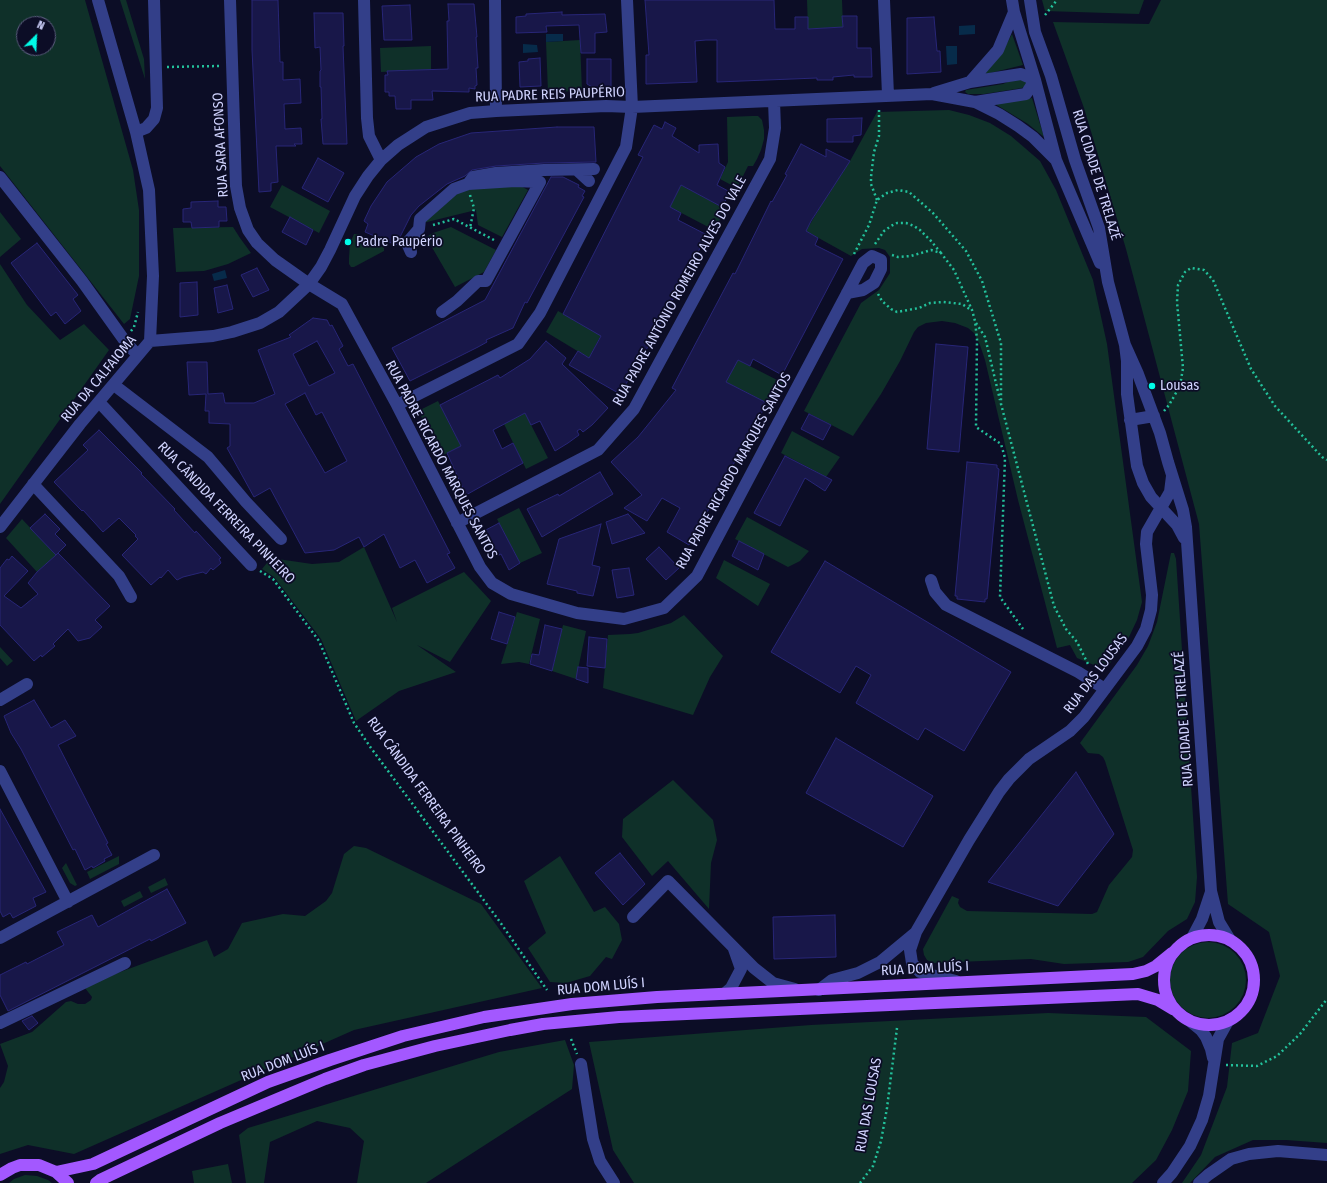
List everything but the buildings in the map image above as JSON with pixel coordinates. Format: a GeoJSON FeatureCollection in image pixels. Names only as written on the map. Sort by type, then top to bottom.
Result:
{"type":"FeatureCollection","features":[{"type":"Feature","properties":{"kind":"main road"},"geometry":{"type":"LineString","coordinates":[[96,1183],[220,1123],[325,1079],[364,1065],[435,1046],[543,1024],[582,1019],[627,1016],[1138,994],[1158,1000],[1190,1021],[1199,1024],[1214,1025],[1228,1021],[1240,1012],[1250,1000],[1254,986],[1253,971],[1248,957],[1238,945],[1226,937],[1211,934],[1196,936],[1182,942],[1172,953],[1165,966],[1163,981],[1166,996],[1173,1009]]}},
{"type":"Feature","properties":{"kind":"main road","name":"RUA DOM LUÍS I"},"geometry":{"type":"LineString","coordinates":[[56,1172],[93,1164],[268,1082],[403,1036],[484,1017],[572,1004],[658,997],[1133,974],[1146,971],[1156,966],[1172,953]]}},
{"type":"Feature","properties":{"kind":"main road"},"geometry":{"type":"LineString","coordinates":[[0,1175],[6,1168],[20,1165],[39,1165],[56,1172],[68,1183]]}},
{"type":"Feature","properties":{"kind":"street","name":"RUA DA CALFAIOMA"},"geometry":{"type":"LineString","coordinates":[[0,526],[80,424],[150,341],[154,276],[149,190],[136,132],[98,0]]}},
{"type":"Feature","properties":{"kind":"street"},"geometry":{"type":"LineString","coordinates":[[136,132],[146,128],[154,119],[157,108],[154,0]]}},
{"type":"Feature","properties":{"kind":"street","name":"RUA SARA AFONSO"},"geometry":{"type":"LineString","coordinates":[[230,0],[236,186],[240,208],[248,230],[257,244],[275,260],[309,284]]}},
{"type":"Feature","properties":{"kind":"street"},"geometry":{"type":"LineString","coordinates":[[364,0],[367,118],[369,136],[381,160]]}},
{"type":"Feature","properties":{"kind":"street"},"geometry":{"type":"LineString","coordinates":[[495,0],[496,110]]}},
{"type":"Feature","properties":{"kind":"street"},"geometry":{"type":"LineString","coordinates":[[397,405],[518,344],[540,313],[626,147],[632,107],[627,0]]}},
{"type":"Feature","properties":{"kind":"street"},"geometry":{"type":"LineString","coordinates":[[884,0],[888,95]]}},
{"type":"Feature","properties":{"kind":"street","name":"RUA CIDADE DE TRELAZÉ"},"geometry":{"type":"LineString","coordinates":[[1012,0],[1014,12],[1035,80],[1056,160],[1108,282]]}},
{"type":"Feature","properties":{"kind":"street","name":"RUA CIDADE DE TRELAZÉ"},"geometry":{"type":"LineString","coordinates":[[1030,0],[1035,32],[1051,76],[1076,160],[1099,228],[1108,282],[1125,345],[1138,374],[1160,433],[1183,510],[1187,545],[1211,891],[1219,922],[1230,940]]}},
{"type":"Feature","properties":{"kind":"street"},"geometry":{"type":"LineString","coordinates":[[970,82],[998,50],[1014,12]]}},
{"type":"Feature","properties":{"kind":"street","name":"RUA PADRE REIS PAUPÉRIO"},"geometry":{"type":"LineString","coordinates":[[932,94],[970,82],[1021,74],[1035,80],[1026,94],[975,102]]}},
{"type":"Feature","properties":{"kind":"street"},"geometry":{"type":"LineString","coordinates":[[1035,80],[1051,76]]}},
{"type":"Feature","properties":{"kind":"street","name":"RUA PADRE REIS PAUPÉRIO"},"geometry":{"type":"LineString","coordinates":[[150,341],[213,336],[245,329],[260,323],[279,312],[309,284],[330,250],[355,196],[381,160],[398,145],[426,127],[470,113],[496,110],[606,106],[632,107],[932,94],[975,102],[999,114],[1033,137],[1056,160]]}},
{"type":"Feature","properties":{"kind":"street","name":"RUA PADRE ANTÓNIO ROMEIRO ALVES DO VALE"},"geometry":{"type":"LineString","coordinates":[[457,523],[598,450],[634,410],[770,159],[775,128],[774,101]]}},
{"type":"Feature","properties":{"kind":"street"},"geometry":{"type":"LineString","coordinates":[[468,184],[473,177],[490,174],[544,170],[594,169]]}},
{"type":"Feature","properties":{"kind":"street"},"geometry":{"type":"LineString","coordinates":[[577,170],[589,181]]}},
{"type":"Feature","properties":{"kind":"street"},"geometry":{"type":"LineString","coordinates":[[0,177],[82,281],[127,344],[138,355]]}},
{"type":"Feature","properties":{"kind":"street"},"geometry":{"type":"LineString","coordinates":[[411,252],[407,243],[419,229],[420,219],[454,189],[468,184],[515,181],[540,182],[486,281],[478,281],[457,301],[442,312]]}},
{"type":"Feature","properties":{"kind":"street","name":"RUA PADRE RICARDO MARQUES SANTOS"},"geometry":{"type":"LineString","coordinates":[[309,284],[342,304],[397,405],[480,567],[492,583],[511,594],[577,613],[624,619],[664,608],[697,576],[847,293]]}},
{"type":"Feature","properties":{"kind":"street","name":"RUA CIDADE DE TRELAZÉ"},"geometry":{"type":"LineString","coordinates":[[1125,345],[1127,394],[1137,466],[1143,483],[1151,497],[1183,534],[1187,545]]}},
{"type":"Feature","properties":{"kind":"street"},"geometry":{"type":"LineString","coordinates":[[114,385],[208,457],[246,502],[281,539]]}},
{"type":"Feature","properties":{"kind":"street","name":"RUA CÂNDIDA FERREIRA PINHEIRO"},"geometry":{"type":"LineString","coordinates":[[99,402],[251,564]]}},
{"type":"Feature","properties":{"kind":"street"},"geometry":{"type":"LineString","coordinates":[[1130,420],[1154,416]]}},
{"type":"Feature","properties":{"kind":"street","name":"RUA CIDADE DE TRELAZÉ"},"geometry":{"type":"LineString","coordinates":[[1161,508],[1170,492],[1172,476]]}},
{"type":"Feature","properties":{"kind":"street"},"geometry":{"type":"LineString","coordinates":[[33,484],[119,576],[131,597]]}},
{"type":"Feature","properties":{"kind":"street","name":"RUA DAS LOUSAS"},"geometry":{"type":"LineString","coordinates":[[963,982],[920,972],[912,963],[910,950],[916,932],[969,840],[999,792],[1009,779],[1030,759],[1070,731],[1084,717],[1137,646],[1146,629],[1151,610],[1152,595],[1146,544],[1147,532],[1161,508]]}},
{"type":"Feature","properties":{"kind":"street"},"geometry":{"type":"LineString","coordinates":[[1152,522],[1162,518],[1173,521]]}},
{"type":"Feature","properties":{"kind":"street"},"geometry":{"type":"LineString","coordinates":[[931,580],[935,592],[946,606],[1078,672],[1087,678],[1108,685]]}},
{"type":"Feature","properties":{"kind":"street"},"geometry":{"type":"LineString","coordinates":[[0,700],[27,684]]}},
{"type":"Feature","properties":{"kind":"street"},"geometry":{"type":"LineString","coordinates":[[0,771],[68,902]]}},
{"type":"Feature","properties":{"kind":"street"},"geometry":{"type":"LineString","coordinates":[[0,938],[154,855]]}},
{"type":"Feature","properties":{"kind":"street"},"geometry":{"type":"LineString","coordinates":[[633,918],[668,880],[754,968],[773,983],[798,990]]}},
{"type":"Feature","properties":{"kind":"street","name":"RUA CIDADE DE TRELAZÉ"},"geometry":{"type":"LineString","coordinates":[[1192,938],[1202,919],[1211,891]]}},
{"type":"Feature","properties":{"kind":"street","name":"RUA DAS LOUSAS"},"geometry":{"type":"LineString","coordinates":[[819,990],[832,980],[858,973],[880,962],[916,932]]}},
{"type":"Feature","properties":{"kind":"street"},"geometry":{"type":"LineString","coordinates":[[724,994],[732,988],[741,969],[734,948]]}},
{"type":"Feature","properties":{"kind":"street"},"geometry":{"type":"LineString","coordinates":[[0,1023],[125,964]]}},
{"type":"Feature","properties":{"kind":"street"},"geometry":{"type":"LineString","coordinates":[[1190,1021],[1201,1030],[1206,1037],[1220,1064]]}},
{"type":"Feature","properties":{"kind":"street"},"geometry":{"type":"LineString","coordinates":[[1163,1183],[1172,1173],[1190,1146],[1199,1126],[1220,1064],[1218,1039],[1228,1021]]}},
{"type":"Feature","properties":{"kind":"street"},"geometry":{"type":"LineString","coordinates":[[581,1064],[594,1139],[600,1161],[614,1183]]}},
{"type":"Feature","properties":{"kind":"street"},"geometry":{"type":"LineString","coordinates":[[1199,1183],[1231,1159],[1248,1154],[1278,1151],[1327,1155]]}},
{"type":"Feature","properties":{"kind":"path"},"geometry":{"type":"LineString","coordinates":[[165,67],[220,66]]}},
{"type":"Feature","properties":{"kind":"path"},"geometry":{"type":"LineString","coordinates":[[877,200],[871,184],[871,177],[874,152],[880,136],[879,108]]}},
{"type":"Feature","properties":{"kind":"path"},"geometry":{"type":"LineString","coordinates":[[468,184],[471,189],[470,197],[474,208],[470,228]]}},
{"type":"Feature","properties":{"kind":"path"},"geometry":{"type":"LineString","coordinates":[[853,254],[869,225],[877,200],[887,193],[898,190],[909,192],[933,213],[966,251],[982,281],[1001,343],[1000,404]]}},
{"type":"Feature","properties":{"kind":"path"},"geometry":{"type":"LineString","coordinates":[[419,229],[454,219],[505,246]]}},
{"type":"Feature","properties":{"kind":"path"},"geometry":{"type":"LineString","coordinates":[[874,245],[884,231],[891,226],[897,223],[906,223],[920,230],[954,270],[976,321],[985,337],[1000,404],[1054,606],[1066,629],[1077,642],[1089,663],[1087,678]]}},
{"type":"Feature","properties":{"kind":"path"},"geometry":{"type":"LineString","coordinates":[[885,254],[898,257],[911,256],[931,250],[941,253]]}},
{"type":"Feature","properties":{"kind":"path"},"geometry":{"type":"LineString","coordinates":[[1154,416],[1162,412],[1169,405],[1180,386],[1183,368],[1177,302],[1178,285],[1185,272],[1191,268],[1204,270],[1213,280],[1251,369],[1275,406],[1322,457],[1327,460]]}},
{"type":"Feature","properties":{"kind":"path"},"geometry":{"type":"LineString","coordinates":[[876,291],[882,301],[897,312],[919,308],[930,303],[944,302],[962,304],[972,310]]}},
{"type":"Feature","properties":{"kind":"path"},"geometry":{"type":"LineString","coordinates":[[129,330],[132,331],[134,327],[139,306]]}},
{"type":"Feature","properties":{"kind":"path"},"geometry":{"type":"LineString","coordinates":[[976,321],[976,427],[1001,444],[1005,458],[1000,597],[1025,632]]}},
{"type":"Feature","properties":{"kind":"path","name":"RUA CÂNDIDA FERREIRA PINHEIRO"},"geometry":{"type":"LineString","coordinates":[[251,564],[273,579],[320,641],[354,723],[500,922],[547,990]]}},
{"type":"Feature","properties":{"kind":"path"},"geometry":{"type":"LineString","coordinates":[[1220,1064],[1257,1066],[1277,1056],[1300,1034],[1327,999]]}},
{"type":"Feature","properties":{"kind":"path","name":"RUA DAS LOUSAS"},"geometry":{"type":"LineString","coordinates":[[860,1183],[873,1166],[881,1141],[887,1108],[897,1028]]}},
{"type":"Feature","properties":{"kind":"green space"},"geometry":{"type":"Polygon","coordinates":[[[0,0],[85,0],[133,170],[139,210],[139,276],[130,319],[124,324],[0,166],[0,0]]]}},
{"type":"Feature","properties":{"kind":"green space"},"geometry":{"type":"Polygon","coordinates":[[[120,0],[126,0],[144,59],[145,79],[120,0]]]}},
{"type":"Feature","properties":{"kind":"green space"},"geometry":{"type":"Polygon","coordinates":[[[807,0],[842,0],[843,27],[808,29],[807,0]]]}},
{"type":"Feature","properties":{"kind":"green space"},"geometry":{"type":"Polygon","coordinates":[[[1042,0],[1144,0],[1139,14],[1045,11],[1042,0]]]}},
{"type":"Feature","properties":{"kind":"green space"},"geometry":{"type":"Polygon","coordinates":[[[1161,0],[1327,0],[1327,1143],[1286,1140],[1253,1140],[1215,1157],[1190,1183],[1182,1183],[1201,1155],[1227,1087],[1232,1043],[1258,1033],[1280,976],[1269,932],[1228,904],[1199,524],[1126,249],[1084,108],[1053,22],[1149,24],[1161,0]]]}},
{"type":"Feature","properties":{"kind":"green space"},"geometry":{"type":"Polygon","coordinates":[[[1012,34],[1023,65],[982,75],[1005,47],[1012,34]]]}},
{"type":"Feature","properties":{"kind":"green space"},"geometry":{"type":"Polygon","coordinates":[[[580,40],[582,91],[548,92],[546,42],[580,40]]]}},
{"type":"Feature","properties":{"kind":"green space"},"geometry":{"type":"Polygon","coordinates":[[[431,46],[431,70],[381,72],[380,48],[431,46]]]}},
{"type":"Feature","properties":{"kind":"green space"},"geometry":{"type":"Polygon","coordinates":[[[1015,79],[1026,81],[1027,85],[1022,88],[984,94],[968,94],[965,92],[966,90],[1003,84],[1015,79]]]}},
{"type":"Feature","properties":{"kind":"green space"},"geometry":{"type":"Polygon","coordinates":[[[1032,98],[1044,137],[1028,124],[995,104],[1032,98]]]}},
{"type":"Feature","properties":{"kind":"green space"},"geometry":{"type":"Polygon","coordinates":[[[949,110],[969,115],[990,123],[1011,136],[1040,161],[1056,190],[1093,280],[1107,344],[1142,602],[1137,620],[1129,637],[1108,666],[1094,665],[1077,658],[1070,645],[1057,648],[1018,500],[985,360],[974,333],[968,328],[955,323],[942,321],[926,323],[918,327],[881,394],[853,436],[804,411],[861,303],[879,290],[890,273],[890,257],[885,250],[879,248],[862,249],[851,256],[806,231],[850,161],[877,112],[949,110]]]}},
{"type":"Feature","properties":{"kind":"green space"},"geometry":{"type":"Polygon","coordinates":[[[758,116],[762,120],[764,130],[764,139],[761,150],[753,166],[748,166],[737,188],[720,179],[728,162],[727,117],[758,116]]]}},
{"type":"Feature","properties":{"kind":"green space"},"geometry":{"type":"Polygon","coordinates":[[[282,185],[330,211],[319,233],[270,207],[282,185]]]}},
{"type":"Feature","properties":{"kind":"green space"},"geometry":{"type":"Polygon","coordinates":[[[519,185],[528,190],[502,237],[478,225],[476,210],[423,223],[458,193],[476,187],[519,185]]]}},
{"type":"Feature","properties":{"kind":"green space"},"geometry":{"type":"Polygon","coordinates":[[[681,185],[726,209],[714,230],[670,207],[681,185]]]}},
{"type":"Feature","properties":{"kind":"green space"},"geometry":{"type":"Polygon","coordinates":[[[0,212],[21,239],[0,257],[0,212]]]}},
{"type":"Feature","properties":{"kind":"green space"},"geometry":{"type":"Polygon","coordinates":[[[233,227],[251,253],[228,264],[204,271],[176,272],[173,228],[233,227]]]}},
{"type":"Feature","properties":{"kind":"green space"},"geometry":{"type":"Polygon","coordinates":[[[451,227],[496,250],[484,272],[455,287],[426,237],[451,227]]]}},
{"type":"Feature","properties":{"kind":"green space"},"geometry":{"type":"Polygon","coordinates":[[[354,234],[358,234],[372,241],[384,248],[384,251],[354,267],[351,267],[349,264],[350,243],[354,234]]]}},
{"type":"Feature","properties":{"kind":"green space"},"geometry":{"type":"Polygon","coordinates":[[[0,264],[27,305],[60,340],[84,324],[109,350],[0,504],[0,264]]]}},
{"type":"Feature","properties":{"kind":"green space"},"geometry":{"type":"Polygon","coordinates":[[[558,311],[601,335],[589,358],[546,332],[558,311]]]}},
{"type":"Feature","properties":{"kind":"green space"},"geometry":{"type":"Polygon","coordinates":[[[738,360],[783,383],[771,405],[726,382],[738,360]]]}},
{"type":"Feature","properties":{"kind":"green space"},"geometry":{"type":"Polygon","coordinates":[[[438,401],[461,446],[441,456],[419,412],[420,410],[438,401]]]}},
{"type":"Feature","properties":{"kind":"green space"},"geometry":{"type":"Polygon","coordinates":[[[525,413],[548,458],[526,469],[504,424],[525,413]]]}},
{"type":"Feature","properties":{"kind":"green space"},"geometry":{"type":"Polygon","coordinates":[[[792,431],[840,457],[826,477],[781,453],[792,431]]]}},
{"type":"Feature","properties":{"kind":"green space"},"geometry":{"type":"Polygon","coordinates":[[[519,508],[542,553],[520,563],[497,519],[519,508]]]}},
{"type":"Feature","properties":{"kind":"green space"},"geometry":{"type":"Polygon","coordinates":[[[747,517],[809,551],[800,561],[788,567],[735,539],[747,517]]]}},
{"type":"Feature","properties":{"kind":"green space"},"geometry":{"type":"Polygon","coordinates":[[[22,519],[56,555],[37,572],[6,538],[22,519]]]}},
{"type":"Feature","properties":{"kind":"green space"},"geometry":{"type":"Polygon","coordinates":[[[364,547],[397,622],[392,608],[464,572],[491,601],[450,662],[417,645],[456,672],[399,691],[356,721],[321,639],[274,577],[262,569],[271,558],[312,564],[339,562],[364,547]]]}},
{"type":"Feature","properties":{"kind":"green space"},"geometry":{"type":"Polygon","coordinates":[[[1171,553],[1174,553],[1176,559],[1197,877],[1195,902],[1187,919],[1168,931],[1143,957],[1128,962],[1064,964],[1031,959],[933,963],[927,960],[923,949],[952,896],[959,899],[958,903],[960,907],[967,911],[1092,914],[1097,912],[1109,885],[1132,857],[1133,850],[1105,761],[1099,754],[1088,753],[1080,743],[1137,665],[1148,646],[1157,622],[1171,553]]]}},
{"type":"Feature","properties":{"kind":"green space"},"geometry":{"type":"Polygon","coordinates":[[[724,560],[770,584],[758,606],[716,578],[724,560]]]}},
{"type":"Feature","properties":{"kind":"green space"},"geometry":{"type":"Polygon","coordinates":[[[517,612],[540,619],[529,664],[519,662],[501,664],[517,612]]]}},
{"type":"Feature","properties":{"kind":"green space"},"geometry":{"type":"Polygon","coordinates":[[[684,615],[723,656],[710,677],[693,715],[603,688],[608,635],[638,633],[671,623],[684,615]]]}},
{"type":"Feature","properties":{"kind":"green space"},"geometry":{"type":"Polygon","coordinates":[[[563,625],[586,631],[576,679],[552,671],[563,625]]]}},
{"type":"Feature","properties":{"kind":"green space"},"geometry":{"type":"Polygon","coordinates":[[[0,647],[13,661],[7,666],[0,658],[0,647]]]}},
{"type":"Feature","properties":{"kind":"green space"},"geometry":{"type":"Polygon","coordinates":[[[673,780],[713,820],[717,840],[711,863],[709,909],[668,861],[652,876],[622,837],[623,819],[673,780]]]}},
{"type":"Feature","properties":{"kind":"green space"},"geometry":{"type":"Polygon","coordinates":[[[354,846],[366,848],[481,904],[542,988],[354,1030],[74,1154],[28,1145],[0,1154],[0,1088],[4,1082],[8,1066],[0,1044],[32,1032],[66,1002],[71,1001],[78,1004],[85,1004],[91,1000],[92,997],[85,988],[104,978],[207,940],[214,957],[228,949],[242,923],[283,914],[305,916],[326,901],[332,893],[344,854],[354,846]]]}},
{"type":"Feature","properties":{"kind":"green space"},"geometry":{"type":"Polygon","coordinates":[[[119,856],[119,864],[90,879],[87,872],[119,856]]]}},
{"type":"Feature","properties":{"kind":"green space"},"geometry":{"type":"Polygon","coordinates":[[[560,856],[594,912],[605,907],[619,924],[622,940],[612,959],[606,957],[590,976],[566,983],[550,982],[528,948],[546,933],[524,881],[560,856]]]}},
{"type":"Feature","properties":{"kind":"green space"},"geometry":{"type":"Polygon","coordinates":[[[66,863],[77,885],[75,886],[70,883],[62,868],[66,863]]]}},
{"type":"Feature","properties":{"kind":"green space"},"geometry":{"type":"Polygon","coordinates":[[[165,878],[168,885],[151,893],[148,887],[165,878]]]}},
{"type":"Feature","properties":{"kind":"green space"},"geometry":{"type":"Polygon","coordinates":[[[140,891],[143,897],[124,907],[121,901],[140,891]]]}},
{"type":"Feature","properties":{"kind":"green space"},"geometry":{"type":"Polygon","coordinates":[[[1200,942],[1216,942],[1229,948],[1240,959],[1246,972],[1244,995],[1229,1012],[1216,1018],[1200,1018],[1187,1012],[1172,995],[1170,988],[1170,972],[1176,959],[1193,944],[1200,942]]]}},
{"type":"Feature","properties":{"kind":"green space"},"geometry":{"type":"Polygon","coordinates":[[[1048,1013],[1146,1017],[1191,1051],[1188,1091],[1172,1130],[1156,1160],[1132,1183],[634,1183],[613,1150],[589,1042],[811,1025],[1048,1013]]]}},
{"type":"Feature","properties":{"kind":"green space"},"geometry":{"type":"Polygon","coordinates":[[[565,1040],[574,1065],[572,1089],[426,1183],[357,1183],[364,1141],[350,1128],[317,1121],[270,1142],[264,1183],[246,1183],[239,1135],[248,1128],[499,1052],[565,1040]]]}},
{"type":"Feature","properties":{"kind":"green space"},"geometry":{"type":"Polygon","coordinates":[[[228,1164],[232,1183],[194,1183],[192,1171],[228,1164]]]}},
{"type":"Feature","properties":{"kind":"green space"},"geometry":{"type":"Polygon","coordinates":[[[25,1175],[37,1176],[52,1183],[9,1183],[14,1179],[25,1175]]]}},
{"type":"Feature","properties":{"kind":"water"},"geometry":{"type":"Polygon","coordinates":[[[975,25],[975,34],[959,35],[959,26],[975,25]]]}},
{"type":"Feature","properties":{"kind":"water"},"geometry":{"type":"Polygon","coordinates":[[[546,34],[563,34],[563,41],[546,42],[546,34]]]}},
{"type":"Feature","properties":{"kind":"water"},"geometry":{"type":"Polygon","coordinates":[[[523,44],[537,45],[538,52],[523,53],[523,44]]]}},
{"type":"Feature","properties":{"kind":"water"},"geometry":{"type":"Polygon","coordinates":[[[946,46],[957,46],[957,64],[947,65],[946,46]]]}},
{"type":"Feature","properties":{"kind":"water"},"geometry":{"type":"Polygon","coordinates":[[[225,270],[227,278],[214,281],[212,274],[225,270]]]}},
{"type":"Feature","properties":{"kind":"place","name":"Padre Paupério"},"geometry":{"type":"Point","coordinates":[348,242]}},
{"type":"Feature","properties":{"kind":"place","name":"Lousas"},"geometry":{"type":"Point","coordinates":[1152,386]}}]}
